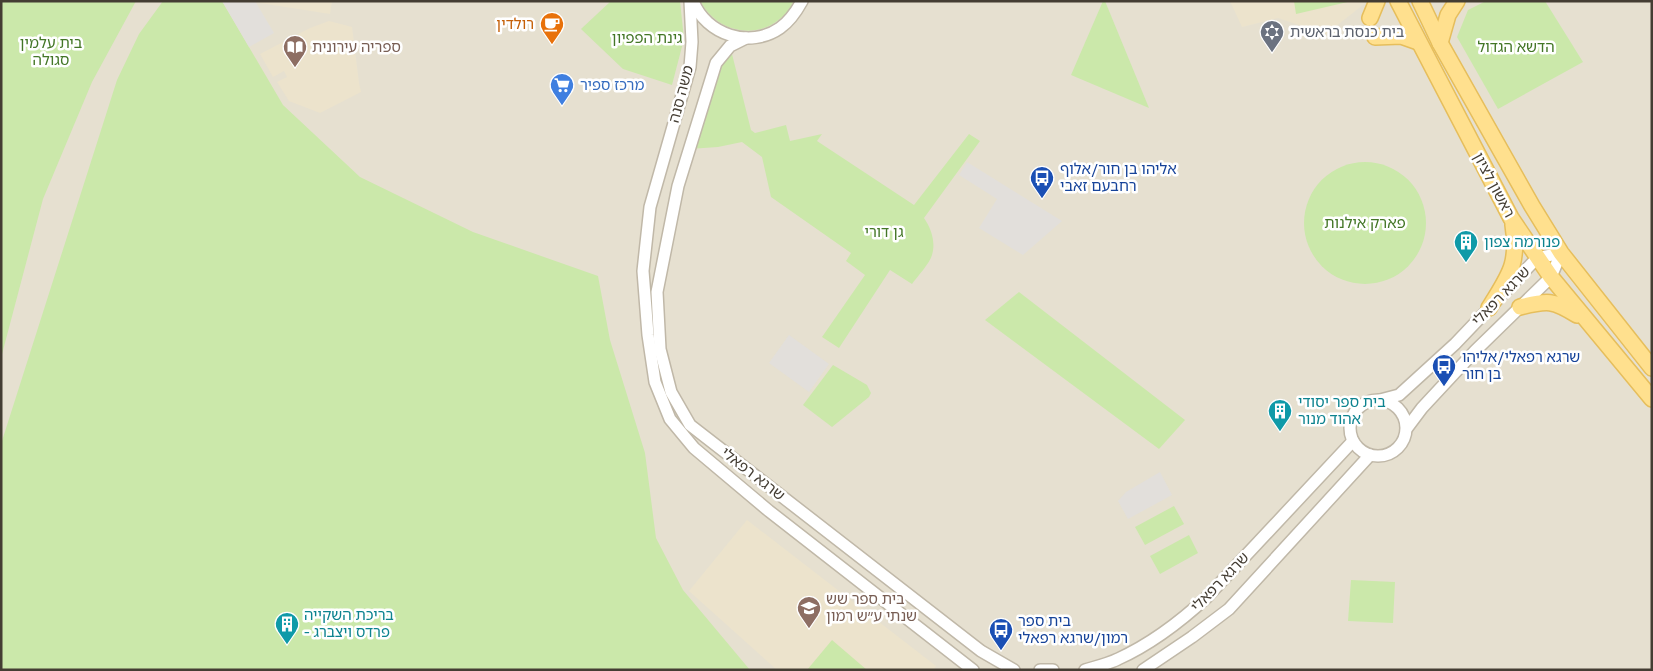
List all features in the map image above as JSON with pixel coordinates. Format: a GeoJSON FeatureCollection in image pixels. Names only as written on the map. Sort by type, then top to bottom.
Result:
{"type":"FeatureCollection","features":[{"type":"Feature","properties":{"kind":"main road"},"geometry":{"type":"LineString","coordinates":[[1370,18],[1377,1]]}},
{"type":"Feature","properties":{"kind":"main road","name":"ראשון לציון"},"geometry":{"type":"LineString","coordinates":[[1398,1],[1512,218],[1537,258],[1550,277],[1652,399]]}},
{"type":"Feature","properties":{"kind":"main road","name":"ראשון לציון"},"geometry":{"type":"LineString","coordinates":[[1420,1],[1440,43],[1532,206],[1561,253],[1652,368]]}},
{"type":"Feature","properties":{"kind":"main road"},"geometry":{"type":"LineString","coordinates":[[1440,43],[1448,15],[1457,1]]}},
{"type":"Feature","properties":{"kind":"main road"},"geometry":{"type":"LineString","coordinates":[[1375,37],[1401,36],[1418,42]]}},
{"type":"Feature","properties":{"kind":"main road"},"geometry":{"type":"LineString","coordinates":[[1489,308],[1510,274],[1515,257],[1512,218]]}},
{"type":"Feature","properties":{"kind":"main road"},"geometry":{"type":"LineString","coordinates":[[1520,307],[1549,301],[1562,306],[1588,322]]}},
{"type":"Feature","properties":{"kind":"street"},"geometry":{"type":"LineString","coordinates":[[691,1],[706,22],[720,32],[733,37],[746,38],[764,36],[779,29],[792,17],[802,1]]}},
{"type":"Feature","properties":{"kind":"street","name":"משה סנה"},"geometry":{"type":"LineString","coordinates":[[656,184],[690,67],[692,42],[691,1]]}},
{"type":"Feature","properties":{"kind":"street","name":"משה סנה"},"geometry":{"type":"LineString","coordinates":[[678,186],[716,63],[730,46],[746,38]]}},
{"type":"Feature","properties":{"kind":"street","name":"שרגא רפאלי"},"geometry":{"type":"LineString","coordinates":[[656,184],[650,207],[643,271],[648,335],[655,382],[670,419],[694,448],[769,511],[973,670]]}},
{"type":"Feature","properties":{"kind":"street","name":"שרגא רפאלי"},"geometry":{"type":"LineString","coordinates":[[678,186],[658,292],[660,349],[671,392],[690,425],[981,651],[1014,670]]}},
{"type":"Feature","properties":{"kind":"street","name":"שרגא רפאלי"},"geometry":{"type":"LineString","coordinates":[[1380,400],[1399,395],[1454,344],[1537,258],[1561,253]]}},
{"type":"Feature","properties":{"kind":"street","name":"שרגא רפאלי"},"geometry":{"type":"LineString","coordinates":[[1407,428],[1422,408],[1475,351],[1550,277],[1561,253]]}},
{"type":"Feature","properties":{"kind":"street"},"geometry":{"type":"LineString","coordinates":[[1380,400],[1396,405],[1406,420],[1407,428],[1402,444],[1396,450],[1388,455],[1379,456],[1363,452],[1353,441],[1350,426],[1356,410],[1363,404],[1380,400]]}},
{"type":"Feature","properties":{"kind":"street","name":"שרגא רפאלי"},"geometry":{"type":"LineString","coordinates":[[1084,670],[1116,660],[1150,642],[1188,614],[1207,597],[1353,441]]}},
{"type":"Feature","properties":{"kind":"street","name":"שרגא רפאלי"},"geometry":{"type":"LineString","coordinates":[[1143,670],[1229,609],[1370,455]]}},
{"type":"Feature","properties":{"kind":"street"},"geometry":{"type":"LineString","coordinates":[[1040,670],[1053,670]]}},
{"type":"Feature","properties":{"kind":"shaded area"},"geometry":{"type":"Polygon","coordinates":[[[1,1],[1652,1],[1652,670],[1,670],[1,1]]]}},
{"type":"Feature","properties":{"kind":"shaded area"},"geometry":{"type":"Polygon","coordinates":[[[222,1],[255,1],[274,33],[249,47],[222,1]]]}},
{"type":"Feature","properties":{"kind":"shaded area"},"geometry":{"type":"Polygon","coordinates":[[[259,1],[332,1],[330,14],[260,3],[259,1]]]}},
{"type":"Feature","properties":{"kind":"shaded area"},"geometry":{"type":"Polygon","coordinates":[[[1230,1],[1368,1],[1326,34],[1278,18],[1242,27],[1230,1]]]}},
{"type":"Feature","properties":{"kind":"shaded area"},"geometry":{"type":"Polygon","coordinates":[[[329,21],[352,27],[361,92],[320,113],[289,101],[277,82],[287,77],[284,71],[273,77],[260,54],[310,28],[329,21]]]}},
{"type":"Feature","properties":{"kind":"shaded area"},"geometry":{"type":"Polygon","coordinates":[[[967,162],[1062,221],[1023,255],[979,228],[997,199],[959,175],[967,162]]]}},
{"type":"Feature","properties":{"kind":"shaded area"},"geometry":{"type":"Polygon","coordinates":[[[789,335],[829,364],[809,392],[769,363],[789,335]]]}},
{"type":"Feature","properties":{"kind":"shaded area"},"geometry":{"type":"Polygon","coordinates":[[[1160,472],[1172,495],[1128,519],[1118,501],[1126,492],[1160,472]]]}},
{"type":"Feature","properties":{"kind":"shaded area","name":"בית ספר שש שנתי ע״ש רמון"},"geometry":{"type":"Polygon","coordinates":[[[747,520],[936,666],[933,670],[777,670],[689,591],[747,520]]]}},
{"type":"Feature","properties":{"kind":"green space","name":"בית עלמין סגולה"},"geometry":{"type":"Polygon","coordinates":[[[1,1],[136,1],[92,82],[43,199],[1,358],[1,1]]]}},
{"type":"Feature","properties":{"kind":"green space"},"geometry":{"type":"Polygon","coordinates":[[[163,1],[222,1],[283,105],[360,177],[473,232],[598,276],[610,340],[645,453],[656,538],[683,590],[750,670],[1,670],[1,444],[117,80],[139,34],[163,1]]]}},
{"type":"Feature","properties":{"kind":"green space","name":"גינת הפפיון"},"geometry":{"type":"Polygon","coordinates":[[[611,1],[680,1],[684,39],[672,85],[623,69],[581,29],[611,1]]]}},
{"type":"Feature","properties":{"kind":"green space"},"geometry":{"type":"Polygon","coordinates":[[[700,1],[794,1],[785,14],[774,23],[761,29],[747,31],[734,29],[721,23],[709,14],[700,1]]]}},
{"type":"Feature","properties":{"kind":"green space"},"geometry":{"type":"Polygon","coordinates":[[[1103,1],[1105,1],[1149,108],[1071,75],[1103,1]]]}},
{"type":"Feature","properties":{"kind":"green space"},"geometry":{"type":"Polygon","coordinates":[[[1294,1],[1352,1],[1296,14],[1294,1]]]}},
{"type":"Feature","properties":{"kind":"green space","name":"הדשא הגדול"},"geometry":{"type":"Polygon","coordinates":[[[1486,1],[1545,1],[1583,62],[1498,109],[1457,37],[1468,10],[1486,1]]]}},
{"type":"Feature","properties":{"kind":"green space","name":"גן דורי"},"geometry":{"type":"Polygon","coordinates":[[[730,46],[751,130],[755,133],[786,125],[790,141],[822,134],[817,141],[914,205],[969,134],[980,141],[924,218],[929,226],[933,240],[932,255],[926,266],[912,284],[890,270],[839,348],[822,337],[865,275],[846,261],[851,253],[771,197],[762,157],[742,142],[718,147],[689,149],[716,63],[730,46]]]}},
{"type":"Feature","properties":{"kind":"green space","name":"פארק אילנות"},"geometry":{"type":"Polygon","coordinates":[[[1365,162],[1377,163],[1388,167],[1399,172],[1408,180],[1416,189],[1421,200],[1425,211],[1425,235],[1421,246],[1416,257],[1408,266],[1399,274],[1388,279],[1377,283],[1365,284],[1353,283],[1342,279],[1331,274],[1322,266],[1314,257],[1309,246],[1305,235],[1304,223],[1305,211],[1309,200],[1314,189],[1322,180],[1331,172],[1342,167],[1353,163],[1365,162]]]}},
{"type":"Feature","properties":{"kind":"green space"},"geometry":{"type":"Polygon","coordinates":[[[1019,292],[1185,420],[1159,449],[985,320],[1019,292]]]}},
{"type":"Feature","properties":{"kind":"green space"},"geometry":{"type":"Polygon","coordinates":[[[833,365],[867,385],[871,393],[869,397],[832,427],[803,405],[833,365]]]}},
{"type":"Feature","properties":{"kind":"green space"},"geometry":{"type":"Polygon","coordinates":[[[1174,506],[1184,524],[1145,545],[1135,527],[1174,506]]]}},
{"type":"Feature","properties":{"kind":"green space"},"geometry":{"type":"Polygon","coordinates":[[[1189,535],[1198,553],[1160,574],[1150,556],[1189,535]]]}},
{"type":"Feature","properties":{"kind":"green space"},"geometry":{"type":"Polygon","coordinates":[[[1351,580],[1395,582],[1393,623],[1348,621],[1351,580]]]}},
{"type":"Feature","properties":{"kind":"green space"},"geometry":{"type":"Polygon","coordinates":[[[832,640],[867,670],[807,670],[832,640]]]}},
{"type":"Feature","properties":{"kind":"place","name":"רולדין"},"geometry":{"type":"Point","coordinates":[552,45]}},
{"type":"Feature","properties":{"kind":"place","name":"בית כנסת בראשית"},"geometry":{"type":"Point","coordinates":[1272,53]}},
{"type":"Feature","properties":{"kind":"place","name":"ספריה עירונית"},"geometry":{"type":"Point","coordinates":[295,68]}},
{"type":"Feature","properties":{"kind":"place","name":"מרכז ספיר"},"geometry":{"type":"Point","coordinates":[562,106]}},
{"type":"Feature","properties":{"kind":"place","name":"אליהו בן חור/אלוף רחבעם זאבי"},"geometry":{"type":"Point","coordinates":[1042,199]}},
{"type":"Feature","properties":{"kind":"place","name":"פנורמה צפון"},"geometry":{"type":"Point","coordinates":[1466,263]}},
{"type":"Feature","properties":{"kind":"place","name":"שרגא רפאלי/אליהו בן חור"},"geometry":{"type":"Point","coordinates":[1444,387]}},
{"type":"Feature","properties":{"kind":"place","name":"בית ספר יסודי אהוד מנור"},"geometry":{"type":"Point","coordinates":[1280,432]}},
{"type":"Feature","properties":{"kind":"place","name":"בית ספר שש שנתי ע״ש רמון"},"geometry":{"type":"Point","coordinates":[809,629]}},
{"type":"Feature","properties":{"kind":"place","name":"בריכת השקייה - פרדס ויצברג"},"geometry":{"type":"Point","coordinates":[287,645]}},
{"type":"Feature","properties":{"kind":"place","name":"בית ספר רמון/שרגא רפאלי"},"geometry":{"type":"Point","coordinates":[1001,651]}}]}
